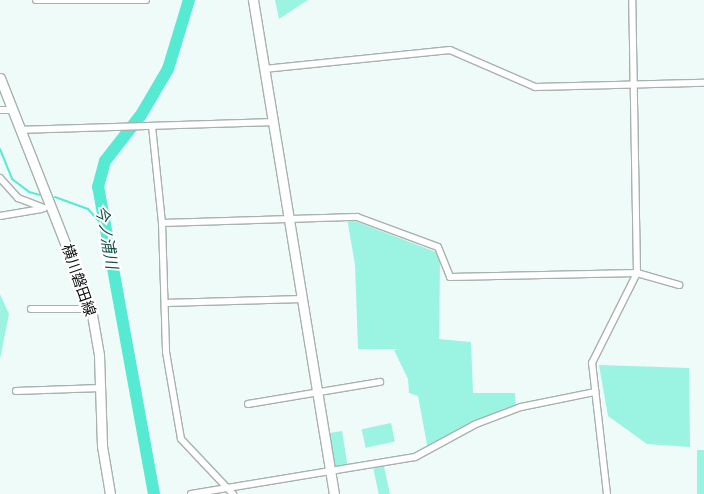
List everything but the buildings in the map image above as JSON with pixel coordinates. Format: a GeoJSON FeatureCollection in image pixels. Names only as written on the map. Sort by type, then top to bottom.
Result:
{"type":"FeatureCollection","features":[{"type":"Feature","properties":{"kind":"street"},"geometry":{"type":"LineString","coordinates":[[36,0],[146,0]]}},
{"type":"Feature","properties":{"kind":"street"},"geometry":{"type":"LineString","coordinates":[[253,0],[334,494]]}},
{"type":"Feature","properties":{"kind":"street"},"geometry":{"type":"LineString","coordinates":[[607,494],[592,364],[637,273],[632,0]]}},
{"type":"Feature","properties":{"kind":"street"},"geometry":{"type":"LineString","coordinates":[[264,69],[450,50],[526,86],[704,83]]}},
{"type":"Feature","properties":{"kind":"street","name":"横川磐田線"},"geometry":{"type":"LineString","coordinates":[[0,78],[48,207],[91,309],[101,388],[102,446],[110,494]]}},
{"type":"Feature","properties":{"kind":"street"},"geometry":{"type":"LineString","coordinates":[[0,110],[12,110]]}},
{"type":"Feature","properties":{"kind":"street"},"geometry":{"type":"LineString","coordinates":[[20,130],[273,122]]}},
{"type":"Feature","properties":{"kind":"street"},"geometry":{"type":"LineString","coordinates":[[152,126],[162,223],[166,352],[181,439],[232,491]]}},
{"type":"Feature","properties":{"kind":"street"},"geometry":{"type":"LineString","coordinates":[[0,178],[18,198],[48,207]]}},
{"type":"Feature","properties":{"kind":"street"},"geometry":{"type":"LineString","coordinates":[[0,216],[48,207]]}},
{"type":"Feature","properties":{"kind":"street"},"geometry":{"type":"LineString","coordinates":[[162,223],[357,218],[438,247],[450,277],[637,273],[679,286]]}},
{"type":"Feature","properties":{"kind":"street"},"geometry":{"type":"LineString","coordinates":[[165,303],[302,300]]}},
{"type":"Feature","properties":{"kind":"street"},"geometry":{"type":"LineString","coordinates":[[32,309],[91,309]]}},
{"type":"Feature","properties":{"kind":"street"},"geometry":{"type":"LineString","coordinates":[[248,404],[380,382]]}},
{"type":"Feature","properties":{"kind":"street"},"geometry":{"type":"LineString","coordinates":[[16,391],[101,388]]}},
{"type":"Feature","properties":{"kind":"street"},"geometry":{"type":"LineString","coordinates":[[191,494],[232,491],[415,457],[476,424],[521,407],[595,392]]}},
{"type":"Feature","properties":{"kind":"green space"},"geometry":{"type":"Polygon","coordinates":[[[275,0],[308,0],[279,19],[275,0]]]}},
{"type":"Feature","properties":{"kind":"green space"},"geometry":{"type":"Polygon","coordinates":[[[347,218],[436,252],[440,262],[439,339],[471,342],[473,393],[515,393],[516,409],[454,434],[428,450],[418,396],[409,393],[408,379],[394,350],[400,349],[358,349],[355,265],[347,218]]]}},
{"type":"Feature","properties":{"kind":"green space"},"geometry":{"type":"Polygon","coordinates":[[[0,294],[9,314],[0,359],[0,294]]]}},
{"type":"Feature","properties":{"kind":"green space"},"geometry":{"type":"Polygon","coordinates":[[[599,365],[689,368],[690,447],[647,444],[608,416],[599,365]]]}},
{"type":"Feature","properties":{"kind":"green space"},"geometry":{"type":"Polygon","coordinates":[[[391,423],[395,442],[366,448],[362,429],[391,423]]]}},
{"type":"Feature","properties":{"kind":"green space"},"geometry":{"type":"Polygon","coordinates":[[[342,431],[348,468],[331,470],[325,434],[342,431]]]}},
{"type":"Feature","properties":{"kind":"green space"},"geometry":{"type":"Polygon","coordinates":[[[697,450],[704,450],[704,494],[697,494],[697,450]]]}},
{"type":"Feature","properties":{"kind":"green space"},"geometry":{"type":"Polygon","coordinates":[[[384,466],[390,494],[379,494],[373,468],[384,466]]]}},
{"type":"Feature","properties":{"kind":"waterway","name":"今ノ浦川"},"geometry":{"type":"LineString","coordinates":[[154,494],[98,187],[105,161],[141,115],[168,69],[189,0]]}},
{"type":"Feature","properties":{"kind":"waterway"},"geometry":{"type":"LineString","coordinates":[[0,149],[12,179],[29,192],[40,195]]}},
{"type":"Feature","properties":{"kind":"waterway"},"geometry":{"type":"LineString","coordinates":[[55,197],[88,209],[108,231]]}}]}
